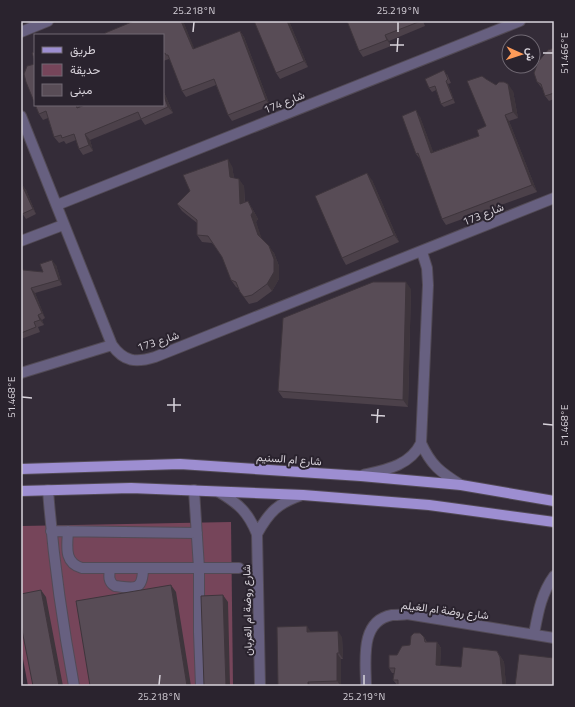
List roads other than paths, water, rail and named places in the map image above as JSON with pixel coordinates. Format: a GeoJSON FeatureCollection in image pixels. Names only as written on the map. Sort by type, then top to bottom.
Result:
{"type":"FeatureCollection","features":[{"type":"Feature","properties":{"kind":"main road","name":"شارع ام السنيم"},"geometry":{"type":"LineString","coordinates":[[21,469],[180,464],[361,476],[461,485],[554,501]]}},
{"type":"Feature","properties":{"kind":"main road"},"geometry":{"type":"LineString","coordinates":[[23,492],[130,488],[303,495],[429,505],[554,522]]}},
{"type":"Feature","properties":{"kind":"street"},"geometry":{"type":"LineString","coordinates":[[21,32],[48,21]]}},
{"type":"Feature","properties":{"kind":"street","name":"شارع 174"},"geometry":{"type":"LineString","coordinates":[[57,205],[520,21]]}},
{"type":"Feature","properties":{"kind":"street","name":"شارع 173"},"geometry":{"type":"LineString","coordinates":[[21,116],[112,345],[116,351],[131,360],[147,359],[422,252],[554,198]]}},
{"type":"Feature","properties":{"kind":"street"},"geometry":{"type":"LineString","coordinates":[[21,241],[63,224]]}},
{"type":"Feature","properties":{"kind":"street"},"geometry":{"type":"LineString","coordinates":[[361,476],[383,471],[401,464],[414,454],[421,443],[428,286],[427,268],[422,252]]}},
{"type":"Feature","properties":{"kind":"street"},"geometry":{"type":"LineString","coordinates":[[21,373],[112,345]]}},
{"type":"Feature","properties":{"kind":"street"},"geometry":{"type":"LineString","coordinates":[[421,443],[432,463],[439,470],[461,485]]}},
{"type":"Feature","properties":{"kind":"street"},"geometry":{"type":"LineString","coordinates":[[48,490],[51,531],[61,613],[74,686]]}},
{"type":"Feature","properties":{"kind":"street"},"geometry":{"type":"LineString","coordinates":[[194,490],[199,568],[199,639],[201,686]]}},
{"type":"Feature","properties":{"kind":"street","name":"شارع روضة ام الغربان"},"geometry":{"type":"LineString","coordinates":[[219,492],[237,503],[246,512],[253,522],[258,534],[260,686]]}},
{"type":"Feature","properties":{"kind":"street","name":"شارع روضة ام الغربان"},"geometry":{"type":"LineString","coordinates":[[258,534],[265,519],[276,508],[289,500],[303,495]]}},
{"type":"Feature","properties":{"kind":"street"},"geometry":{"type":"LineString","coordinates":[[51,531],[197,533]]}},
{"type":"Feature","properties":{"kind":"street"},"geometry":{"type":"LineString","coordinates":[[68,531],[68,555],[73,564],[82,568],[238,568]]}},
{"type":"Feature","properties":{"kind":"street"},"geometry":{"type":"LineString","coordinates":[[110,568],[109,580],[112,584],[132,587],[139,586],[141,583],[143,578],[143,568]]}},
{"type":"Feature","properties":{"kind":"street"},"geometry":{"type":"LineString","coordinates":[[534,634],[539,605],[546,588],[554,576]]}},
{"type":"Feature","properties":{"kind":"street","name":"شارع روضة ام الغيلم"},"geometry":{"type":"LineString","coordinates":[[366,686],[365,653],[368,636],[376,622],[391,616],[407,614],[554,638]]}}]}
